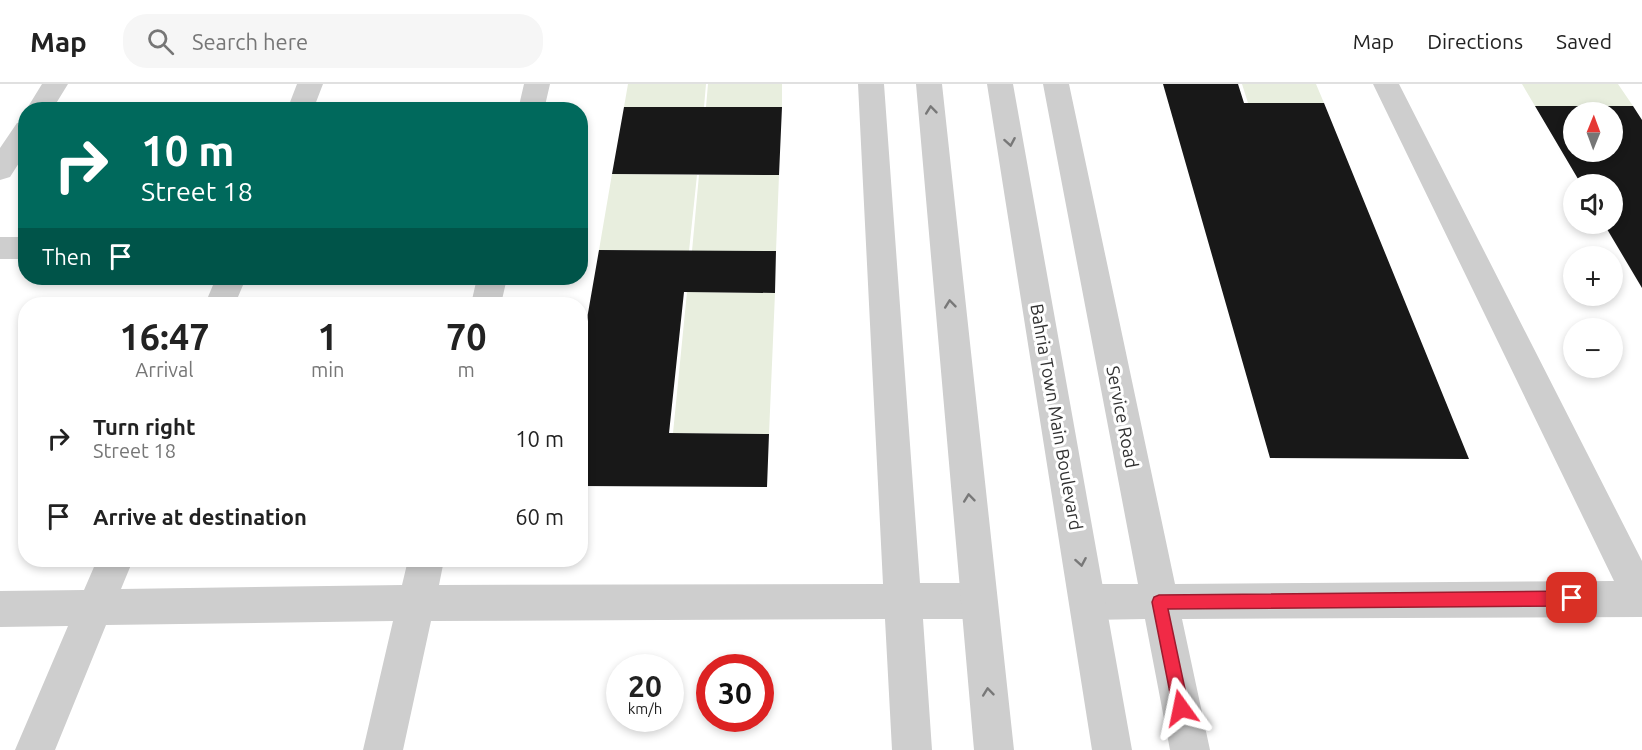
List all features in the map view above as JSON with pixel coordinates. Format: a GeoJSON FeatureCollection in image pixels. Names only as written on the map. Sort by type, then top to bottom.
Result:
{"type":"FeatureCollection","features":[{"type":"Feature","properties":{"kind":"street"},"geometry":{"type":"LineString","coordinates":[[44,102],[55,84]]}},
{"type":"Feature","properties":{"kind":"street"},"geometry":{"type":"LineString","coordinates":[[303,102],[310,84]]}},
{"type":"Feature","properties":{"kind":"street"},"geometry":{"type":"LineString","coordinates":[[533,102],[537,84]]}},
{"type":"Feature","properties":{"kind":"street"},"geometry":{"type":"LineString","coordinates":[[872,84],[912,750]]}},
{"type":"Feature","properties":{"kind":"street"},"geometry":{"type":"LineString","coordinates":[[929,84],[994,750]]}},
{"type":"Feature","properties":{"kind":"street","name":"Bahria Town Main Boulevard"},"geometry":{"type":"LineString","coordinates":[[1000,84],[1112,750]]}},
{"type":"Feature","properties":{"kind":"street","name":"Service Road"},"geometry":{"type":"LineString","coordinates":[[1056,84],[1190,750]]}},
{"type":"Feature","properties":{"kind":"street"},"geometry":{"type":"LineString","coordinates":[[1088,602],[1642,598],[1386,84]]}},
{"type":"Feature","properties":{"kind":"street"},"geometry":{"type":"LineString","coordinates":[[0,170],[18,142]]}},
{"type":"Feature","properties":{"kind":"street"},"geometry":{"type":"LineString","coordinates":[[0,248],[18,248]]}},
{"type":"Feature","properties":{"kind":"street"},"geometry":{"type":"LineString","coordinates":[[35,750],[112,567]]}},
{"type":"Feature","properties":{"kind":"street"},"geometry":{"type":"LineString","coordinates":[[383,750],[424,567]]}},
{"type":"Feature","properties":{"kind":"street"},"geometry":{"type":"LineString","coordinates":[[0,609],[94,610],[416,603],[979,601]]}},
{"type":"Feature","properties":{"kind":"green space"},"geometry":{"type":"Polygon","coordinates":[[[628,84],[706,84],[704,107],[624,107],[628,84]]]}},
{"type":"Feature","properties":{"kind":"green space"},"geometry":{"type":"Polygon","coordinates":[[[708,84],[782,84],[782,107],[706,107],[708,84]]]}},
{"type":"Feature","properties":{"kind":"green space"},"geometry":{"type":"Polygon","coordinates":[[[1242,84],[1316,84],[1324,103],[1248,103],[1242,84]]]}},
{"type":"Feature","properties":{"kind":"green space"},"geometry":{"type":"Polygon","coordinates":[[[1522,84],[1618,84],[1633,106],[1623,106],[1623,102],[1563,102],[1563,106],[1535,106],[1522,84]]]}},
{"type":"Feature","properties":{"kind":"green space"},"geometry":{"type":"Polygon","coordinates":[[[612,174],[697,175],[689,251],[599,250],[612,174]]]}},
{"type":"Feature","properties":{"kind":"green space"},"geometry":{"type":"Polygon","coordinates":[[[699,175],[779,175],[776,251],[692,251],[699,175]]]}},
{"type":"Feature","properties":{"kind":"green space"},"geometry":{"type":"Polygon","coordinates":[[[687,292],[775,293],[769,434],[673,433],[687,292]]]}},
{"type":"Feature","properties":{"kind":"building"},"geometry":{"type":"Polygon","coordinates":[[[1163,84],[1238,84],[1244,103],[1324,103],[1469,459],[1270,458],[1163,84]]]}},
{"type":"Feature","properties":{"kind":"building"},"geometry":{"type":"Polygon","coordinates":[[[1535,106],[1563,106],[1563,153],[1535,106]]]}},
{"type":"Feature","properties":{"kind":"building"},"geometry":{"type":"Polygon","coordinates":[[[1623,106],[1633,106],[1642,120],[1642,288],[1623,256],[1623,246],[1617,246],[1610,234],[1623,234],[1623,174],[1575,174],[1568,162],[1623,162],[1623,106]]]}},
{"type":"Feature","properties":{"kind":"building"},"geometry":{"type":"Polygon","coordinates":[[[624,107],[782,107],[779,175],[612,174],[624,107]]]}},
{"type":"Feature","properties":{"kind":"building"},"geometry":{"type":"Polygon","coordinates":[[[599,250],[776,251],[775,293],[684,292],[669,433],[769,434],[767,487],[588,486],[588,313],[599,250]]]}},
{"type":"Feature","properties":{"kind":"route"},"geometry":{"type":"LineString","coordinates":[[1181,708],[1159,602],[1572,598]]}}]}
